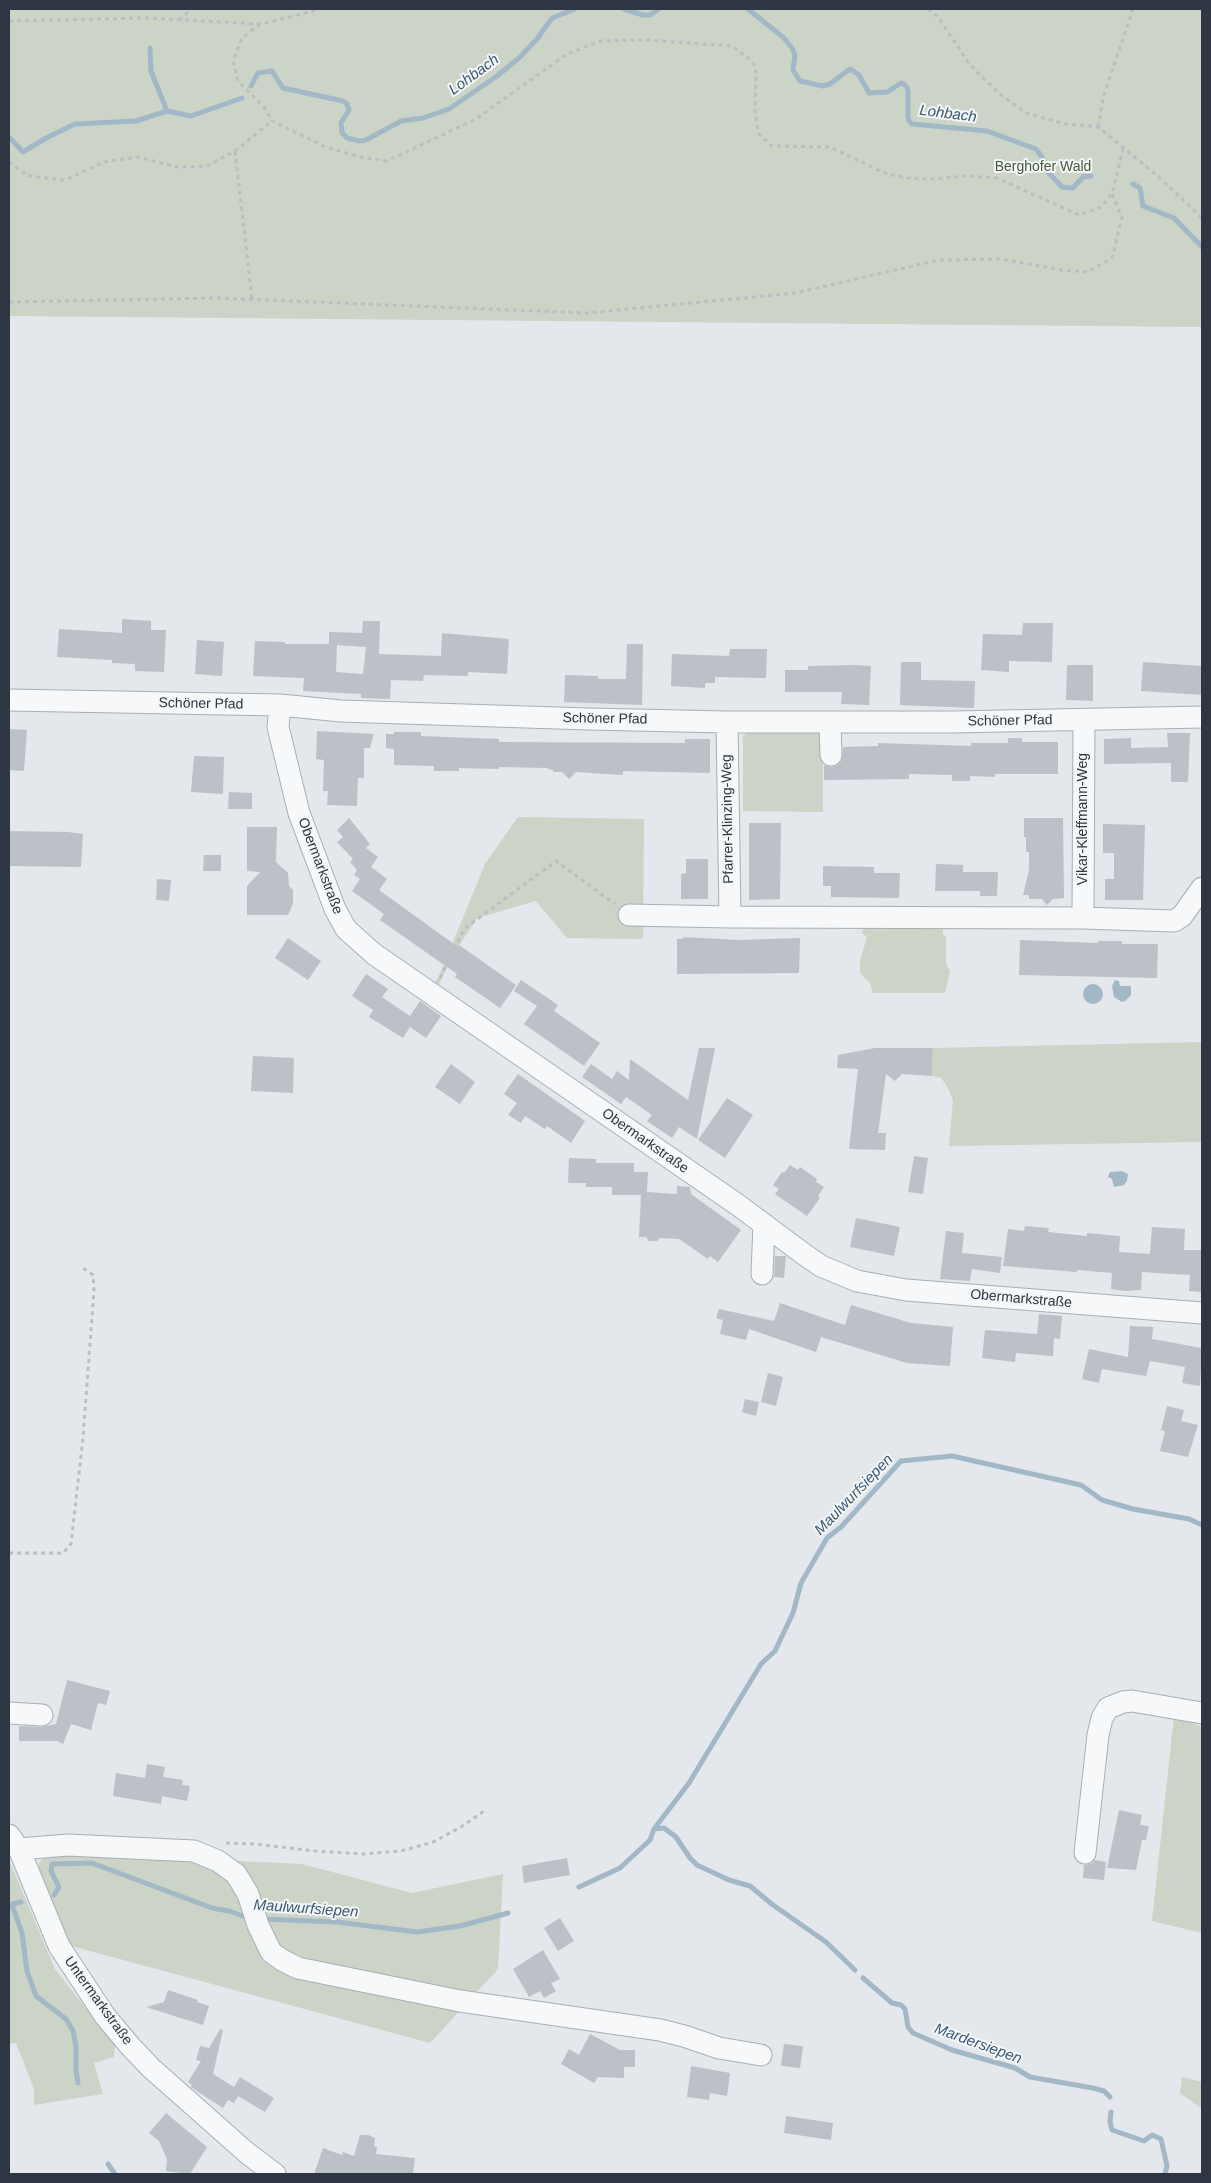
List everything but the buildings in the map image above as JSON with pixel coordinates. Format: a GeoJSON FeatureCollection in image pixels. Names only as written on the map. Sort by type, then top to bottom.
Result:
{"type":"FeatureCollection","features":[{"type":"Feature","properties":{"kind":"street","name":"Schöner Pfad"},"geometry":{"type":"LineString","coordinates":[[9,700],[280,706],[341,711],[588,720],[727,722],[1084,720],[1202,717]]}},
{"type":"Feature","properties":{"kind":"street","name":"Obermarkstraße"},"geometry":{"type":"LineString","coordinates":[[280,706],[278,728],[299,813],[335,909],[346,929],[374,954],[764,1224],[821,1266],[857,1281],[906,1290],[1202,1313]]}},
{"type":"Feature","properties":{"kind":"street","name":"Vikar-Kleffmann-Weg"},"geometry":{"type":"LineString","coordinates":[[1083,918],[1084,720]]}},
{"type":"Feature","properties":{"kind":"street","name":"Pfarrer-Klinzing-Weg"},"geometry":{"type":"LineString","coordinates":[[727,722],[730,917]]}},
{"type":"Feature","properties":{"kind":"street"},"geometry":{"type":"LineString","coordinates":[[830,722],[831,755]]}},
{"type":"Feature","properties":{"kind":"street"},"geometry":{"type":"LineString","coordinates":[[629,915],[1083,918],[1174,921],[1182,916],[1202,888]]}},
{"type":"Feature","properties":{"kind":"street"},"geometry":{"type":"LineString","coordinates":[[762,1274],[764,1224]]}},
{"type":"Feature","properties":{"kind":"street"},"geometry":{"type":"LineString","coordinates":[[1085,1852],[1098,1735],[1102,1718],[1108,1708],[1123,1702],[1132,1701],[1202,1713]]}},
{"type":"Feature","properties":{"kind":"street"},"geometry":{"type":"LineString","coordinates":[[9,1713],[42,1715]]}},
{"type":"Feature","properties":{"kind":"street"},"geometry":{"type":"LineString","coordinates":[[14,1842],[194,1851],[218,1861],[236,1874],[248,1894],[255,1918],[272,1952],[298,1968],[460,2001],[660,2030],[719,2048],[761,2055]]}},
{"type":"Feature","properties":{"kind":"street","name":"Untermarkstraße"},"geometry":{"type":"LineString","coordinates":[[14,1842],[59,1946],[105,2016],[151,2068],[247,2153],[275,2174]]}},
{"type":"Feature","properties":{"kind":"path"},"geometry":{"type":"LineString","coordinates":[[179,20],[192,9]]}},
{"type":"Feature","properties":{"kind":"path"},"geometry":{"type":"LineString","coordinates":[[9,21],[146,18],[260,24],[322,9]]}},
{"type":"Feature","properties":{"kind":"path"},"geometry":{"type":"LineString","coordinates":[[928,9],[938,17],[970,65],[1001,95],[1026,113],[1066,124],[1098,128],[1159,178],[1202,218]]}},
{"type":"Feature","properties":{"kind":"path"},"geometry":{"type":"LineString","coordinates":[[1098,128],[1104,94],[1133,9]]}},
{"type":"Feature","properties":{"kind":"path"},"geometry":{"type":"LineString","coordinates":[[260,24],[242,38],[232,61],[238,81],[264,107],[272,121],[326,147],[360,157],[387,161],[476,119],[567,54],[600,41],[647,40],[732,46],[748,58],[756,67],[758,134],[772,146],[830,146],[878,171],[907,178],[934,180],[965,176],[997,178],[1079,214],[1101,207],[1112,194],[1123,149]]}},
{"type":"Feature","properties":{"kind":"path"},"geometry":{"type":"LineString","coordinates":[[9,162],[28,176],[65,180],[104,162],[138,157],[177,168],[207,166],[235,151],[272,121]]}},
{"type":"Feature","properties":{"kind":"path"},"geometry":{"type":"LineString","coordinates":[[235,151],[252,299]]}},
{"type":"Feature","properties":{"kind":"path"},"geometry":{"type":"LineString","coordinates":[[9,302],[217,298],[587,313],[795,293],[939,260],[1000,259],[1062,270],[1088,272],[1112,258],[1122,217],[1112,194]]}},
{"type":"Feature","properties":{"kind":"path"},"geometry":{"type":"LineString","coordinates":[[431,993],[464,929],[556,861],[629,915]]}},
{"type":"Feature","properties":{"kind":"path"},"geometry":{"type":"LineString","coordinates":[[9,1553],[63,1553],[71,1544],[83,1438],[94,1290],[93,1275],[80,1266]]}},
{"type":"Feature","properties":{"kind":"path"},"geometry":{"type":"LineString","coordinates":[[194,1851],[218,1843],[255,1844],[364,1854],[401,1851],[433,1842],[461,1827],[484,1810]]}},
{"type":"Feature","properties":{"kind":"green space","name":"Berghofer Wald"},"geometry":{"type":"Polygon","coordinates":[[[9,9],[1202,9],[1202,327],[9,316],[9,9]]]}},
{"type":"Feature","properties":{"kind":"green space"},"geometry":{"type":"Polygon","coordinates":[[[750,731],[823,732],[823,812],[743,811],[743,736],[750,731]]]}},
{"type":"Feature","properties":{"kind":"green space"},"geometry":{"type":"Polygon","coordinates":[[[518,817],[644,819],[643,939],[567,938],[536,901],[477,918],[455,952],[437,988],[433,985],[439,976],[485,864],[518,817]]]}},
{"type":"Feature","properties":{"kind":"green space"},"geometry":{"type":"Polygon","coordinates":[[[942,921],[943,934],[946,938],[946,963],[950,972],[945,993],[873,993],[870,983],[860,973],[860,961],[867,937],[862,933],[863,929],[866,926],[942,921]]]}},
{"type":"Feature","properties":{"kind":"green space"},"geometry":{"type":"Polygon","coordinates":[[[1202,1042],[1202,1142],[949,1146],[953,1100],[941,1078],[932,1076],[933,1048],[1202,1042]]]}},
{"type":"Feature","properties":{"kind":"green space"},"geometry":{"type":"Polygon","coordinates":[[[1174,1716],[1202,1727],[1202,1933],[1152,1921],[1174,1716]]]}},
{"type":"Feature","properties":{"kind":"green space"},"geometry":{"type":"Polygon","coordinates":[[[49,1854],[193,1855],[237,1861],[302,1864],[412,1893],[503,1874],[498,1969],[430,2043],[68,1945],[40,1877],[39,1863],[49,1854]]]}},
{"type":"Feature","properties":{"kind":"green space"},"geometry":{"type":"Polygon","coordinates":[[[9,1860],[55,1969],[115,2045],[114,2057],[94,2063],[103,2094],[34,2105],[34,2089],[16,2043],[9,2044],[9,1860]]]}},
{"type":"Feature","properties":{"kind":"green space"},"geometry":{"type":"Polygon","coordinates":[[[1182,2077],[1202,2082],[1202,2109],[1180,2093],[1182,2077]]]}},
{"type":"Feature","properties":{"kind":"water"},"geometry":{"type":"Polygon","coordinates":[[[1115,980],[1119,981],[1120,986],[1131,986],[1131,995],[1125,1001],[1122,1002],[1114,997],[1112,986],[1115,980]]]}},
{"type":"Feature","properties":{"kind":"water"},"geometry":{"type":"Polygon","coordinates":[[[1093,984],[1100,987],[1103,994],[1100,1001],[1093,1004],[1086,1001],[1083,994],[1086,987],[1093,984]]]}},
{"type":"Feature","properties":{"kind":"water"},"geometry":{"type":"Polygon","coordinates":[[[1122,1171],[1128,1174],[1127,1181],[1124,1185],[1114,1187],[1112,1179],[1108,1177],[1110,1172],[1122,1171]]]}},
{"type":"Feature","properties":{"kind":"waterway","name":"Lohbach"},"geometry":{"type":"LineString","coordinates":[[251,86],[258,73],[272,71],[283,88],[343,101],[347,104],[349,110],[341,123],[342,133],[347,138],[359,141],[366,140],[401,121],[423,118],[449,109],[497,76],[519,58],[537,39],[552,18],[575,9]]}},
{"type":"Feature","properties":{"kind":"waterway","name":"Lohbach"},"geometry":{"type":"LineString","coordinates":[[624,9],[643,15],[650,15],[659,9]]}},
{"type":"Feature","properties":{"kind":"waterway","name":"Lohbach"},"geometry":{"type":"LineString","coordinates":[[748,9],[784,38],[792,48],[795,55],[793,70],[800,81],[823,86],[830,84],[850,69],[859,75],[869,93],[887,92],[901,83],[908,89],[908,119],[912,124],[987,131],[1036,149],[1042,157],[1047,171],[1062,187],[1073,188],[1083,177],[1091,176]]}},
{"type":"Feature","properties":{"kind":"waterway"},"geometry":{"type":"LineString","coordinates":[[150,48],[151,71],[167,111]]}},
{"type":"Feature","properties":{"kind":"waterway","name":"Lohbach"},"geometry":{"type":"LineString","coordinates":[[9,137],[23,152],[75,124],[136,121],[167,111],[191,116],[242,98]]}},
{"type":"Feature","properties":{"kind":"waterway","name":"Lohbach"},"geometry":{"type":"LineString","coordinates":[[1133,184],[1140,188],[1143,206],[1174,218],[1202,247]]}},
{"type":"Feature","properties":{"kind":"waterway","name":"Maulwurfsiepen"},"geometry":{"type":"LineString","coordinates":[[579,1887],[620,1868],[650,1840],[654,1829],[689,1783],[761,1664],[775,1651],[793,1613],[801,1583],[827,1538],[841,1527],[901,1461],[952,1456],[1081,1485],[1102,1500],[1133,1509],[1189,1519],[1202,1525]]}},
{"type":"Feature","properties":{"kind":"waterway","name":"Mardersiepen"},"geometry":{"type":"LineString","coordinates":[[654,1829],[664,1828],[676,1837],[697,1865],[729,1880],[750,1886],[773,1905],[826,1942],[855,1970]]}},
{"type":"Feature","properties":{"kind":"waterway","name":"Maulwurfsiepen"},"geometry":{"type":"LineString","coordinates":[[54,1895],[59,1887],[51,1871],[52,1864],[92,1863],[212,1908],[229,1911],[248,1918]]}},
{"type":"Feature","properties":{"kind":"waterway","name":"Maulwurfsiepen"},"geometry":{"type":"LineString","coordinates":[[9,1905],[21,1902]]}},
{"type":"Feature","properties":{"kind":"waterway"},"geometry":{"type":"LineString","coordinates":[[12,1905],[22,1933],[27,1971],[36,1996],[66,2019],[73,2031],[76,2046],[78,2083]]}},
{"type":"Feature","properties":{"kind":"waterway","name":"Maulwurfsiepen"},"geometry":{"type":"LineString","coordinates":[[262,1919],[337,1922],[417,1932],[460,1926],[508,1913]]}},
{"type":"Feature","properties":{"kind":"waterway","name":"Mardersiepen"},"geometry":{"type":"LineString","coordinates":[[863,1978],[892,2003],[901,2005],[905,2009],[908,2027],[913,2033],[952,2050],[1015,2068],[1030,2077],[1093,2088],[1104,2091],[1110,2097]]}},
{"type":"Feature","properties":{"kind":"waterway","name":"Mardersiepen"},"geometry":{"type":"LineString","coordinates":[[1111,2112],[1110,2122],[1112,2130],[1144,2141],[1152,2135],[1161,2139],[1167,2166],[1165,2174]]}},
{"type":"Feature","properties":{"kind":"waterway"},"geometry":{"type":"LineString","coordinates":[[108,2164],[115,2174]]}}]}
